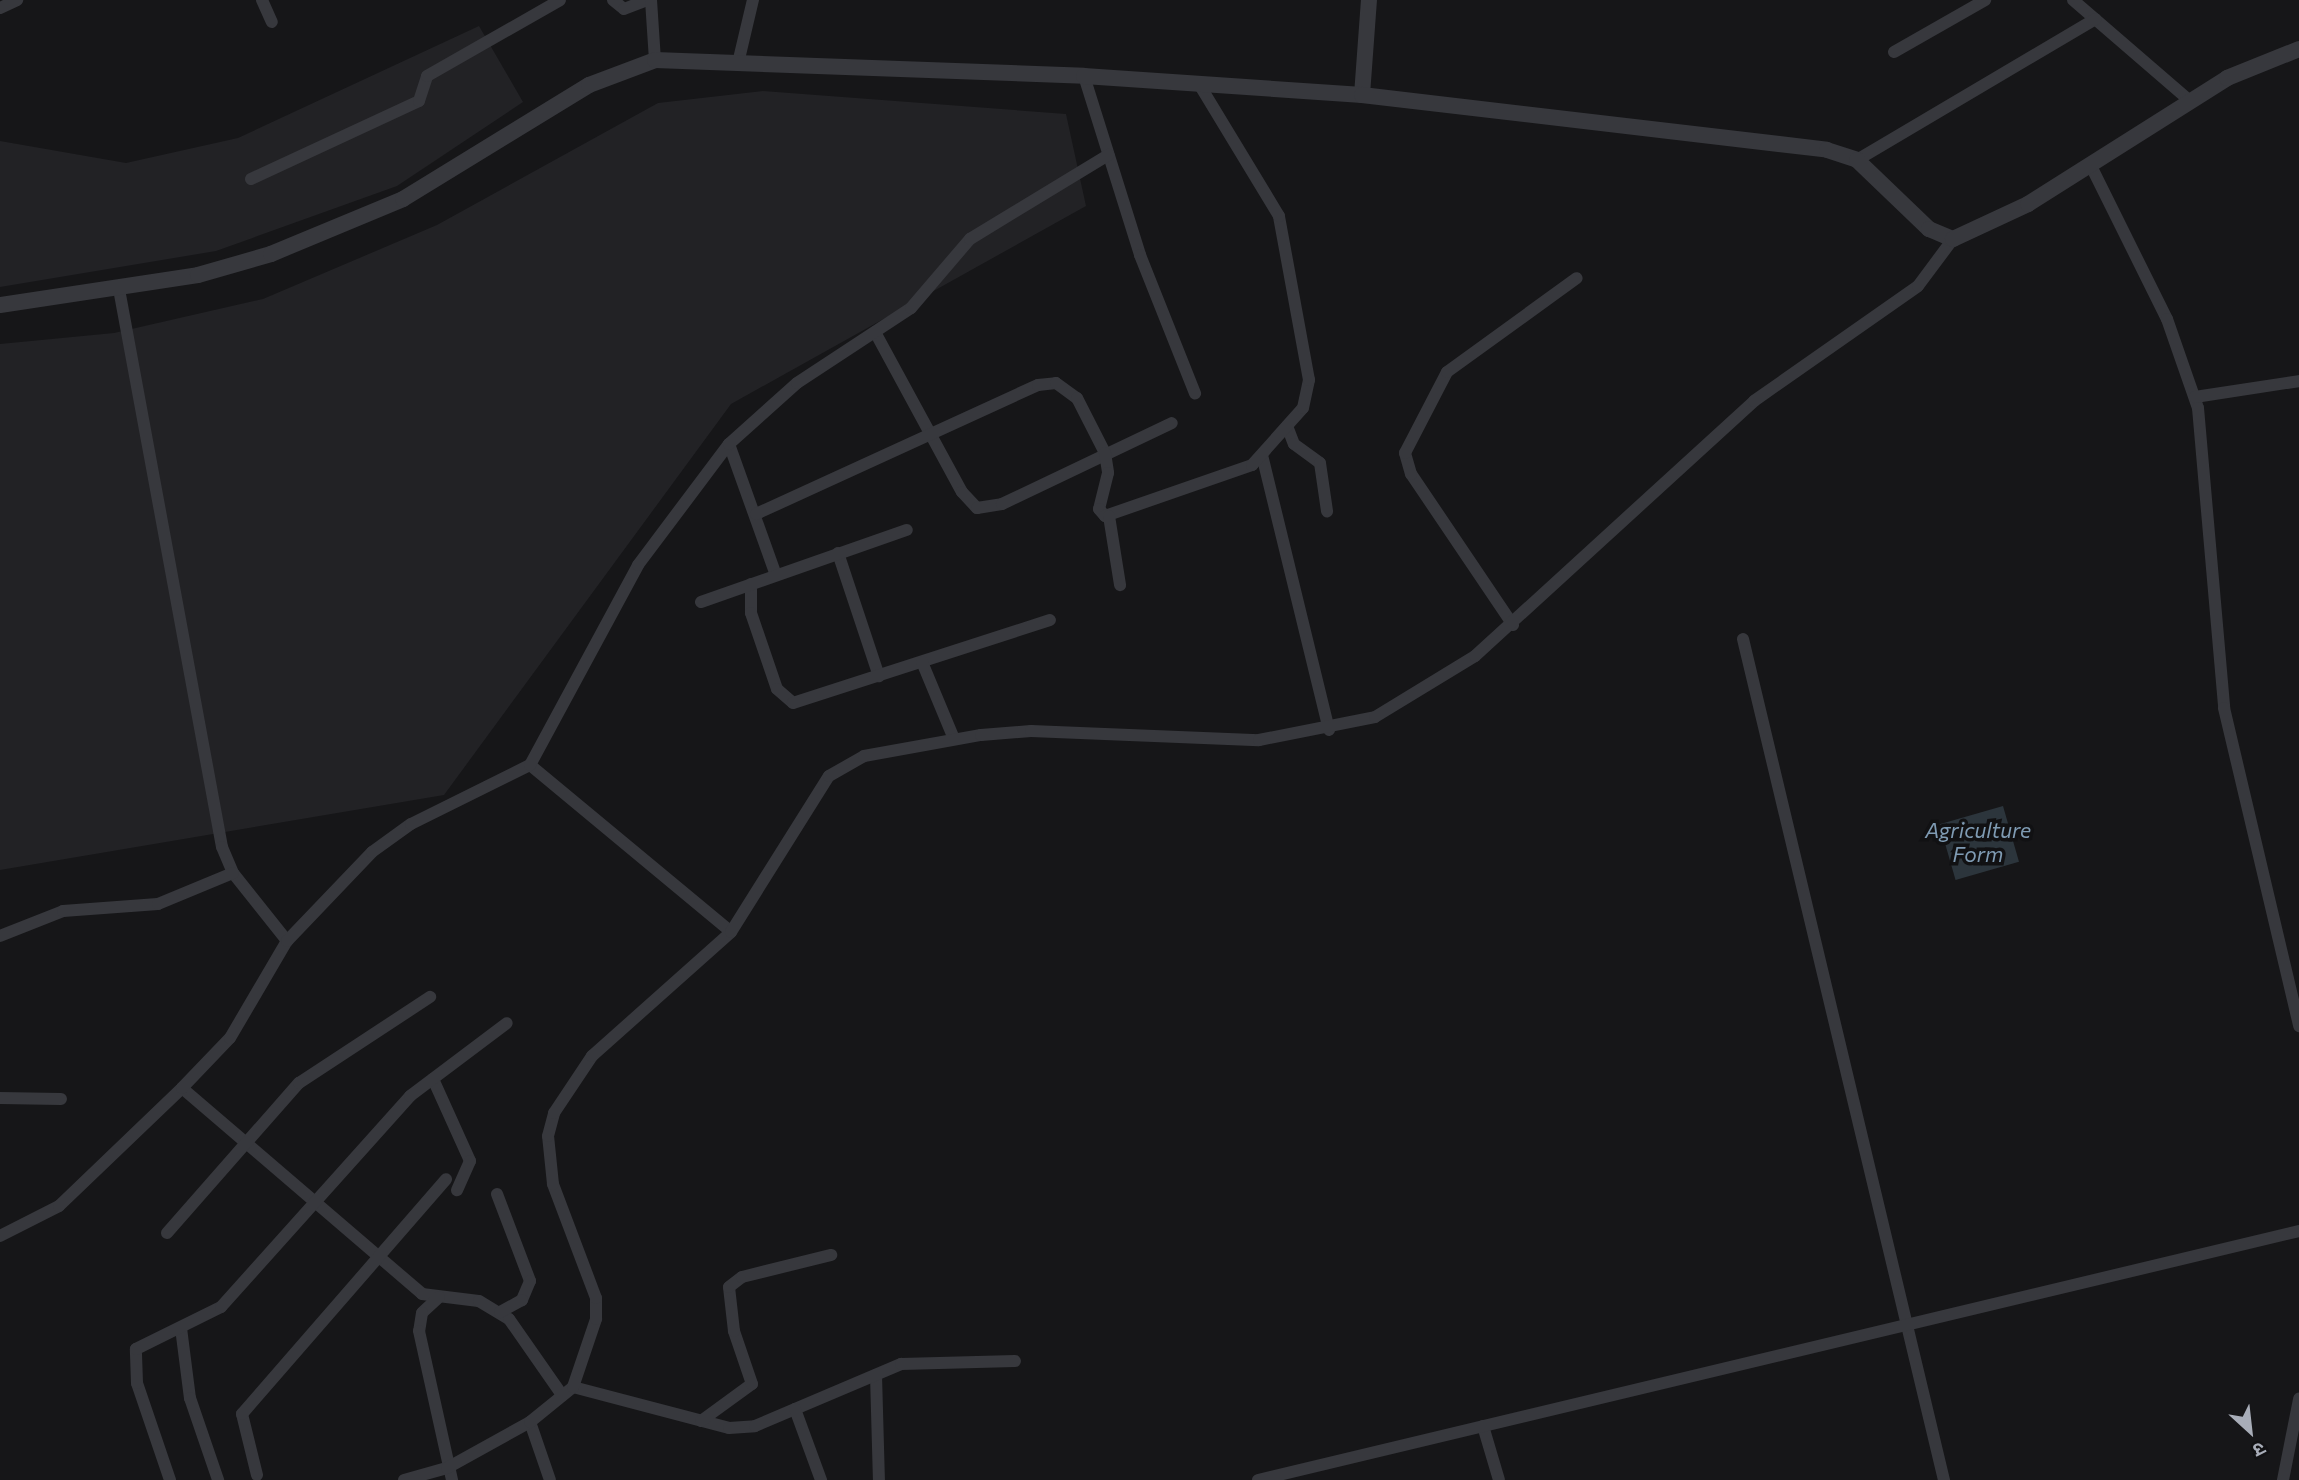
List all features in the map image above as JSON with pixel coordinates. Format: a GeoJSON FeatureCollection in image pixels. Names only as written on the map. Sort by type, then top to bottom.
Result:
{"type":"FeatureCollection","features":[{"type":"Feature","properties":{"kind":"street"},"geometry":{"type":"LineString","coordinates":[[0,8],[17,0]]}},
{"type":"Feature","properties":{"kind":"street"},"geometry":{"type":"LineString","coordinates":[[262,0],[272,22]]}},
{"type":"Feature","properties":{"kind":"street"},"geometry":{"type":"LineString","coordinates":[[251,179],[419,101],[427,76],[560,0]]}},
{"type":"Feature","properties":{"kind":"street"},"geometry":{"type":"LineString","coordinates":[[613,0],[624,9],[650,0],[655,60]]}},
{"type":"Feature","properties":{"kind":"street"},"geometry":{"type":"LineString","coordinates":[[739,59],[753,0]]}},
{"type":"Feature","properties":{"kind":"street"},"geometry":{"type":"LineString","coordinates":[[1362,95],[1369,0]]}},
{"type":"Feature","properties":{"kind":"street"},"geometry":{"type":"LineString","coordinates":[[1894,52],[1985,0]]}},
{"type":"Feature","properties":{"kind":"street"},"geometry":{"type":"LineString","coordinates":[[2073,0],[2190,101]]}},
{"type":"Feature","properties":{"kind":"street"},"geometry":{"type":"LineString","coordinates":[[1857,160],[2095,19]]}},
{"type":"Feature","properties":{"kind":"street"},"geometry":{"type":"LineString","coordinates":[[404,1480],[449,1474],[530,1422],[568,1391],[596,1319],[596,1298],[553,1184],[548,1136],[554,1113],[567,1085],[592,1056],[731,932],[800,812],[829,776],[864,756],[954,739],[1031,731],[1259,740],[1329,730],[1417,696],[1513,625],[1754,401],[1918,286],[1953,239],[1977,232],[2227,78],[2299,49]]}},
{"type":"Feature","properties":{"kind":"street"},"geometry":{"type":"LineString","coordinates":[[0,305],[119,289],[271,254],[402,199],[589,85],[655,60],[739,59],[1084,76],[1201,88],[1362,95],[1827,150],[1857,160],[1929,229],[1953,239]]}},
{"type":"Feature","properties":{"kind":"street"},"geometry":{"type":"LineString","coordinates":[[1084,76],[1108,155],[1195,393]]}},
{"type":"Feature","properties":{"kind":"street"},"geometry":{"type":"LineString","coordinates":[[1109,516],[1235,475],[1262,455],[1303,408],[1309,380],[1279,216],[1201,88]]}},
{"type":"Feature","properties":{"kind":"street"},"geometry":{"type":"LineString","coordinates":[[0,1236],[59,1206],[230,1038],[287,941],[334,887],[411,824],[530,765],[638,565],[729,444],[797,383],[918,302],[970,239],[1108,155]]}},
{"type":"Feature","properties":{"kind":"street"},"geometry":{"type":"LineString","coordinates":[[2090,164],[2167,319],[2195,397],[2224,708],[2299,1026]]}},
{"type":"Feature","properties":{"kind":"street"},"geometry":{"type":"LineString","coordinates":[[1513,625],[1411,474],[1405,453],[1447,372],[1577,278]]}},
{"type":"Feature","properties":{"kind":"street"},"geometry":{"type":"LineString","coordinates":[[119,289],[182,646],[222,847],[233,873],[287,941]]}},
{"type":"Feature","properties":{"kind":"street"},"geometry":{"type":"LineString","coordinates":[[875,332],[961,492],[977,508],[1002,504],[1172,423]]}},
{"type":"Feature","properties":{"kind":"street"},"geometry":{"type":"LineString","coordinates":[[2195,397],[2299,381]]}},
{"type":"Feature","properties":{"kind":"street"},"geometry":{"type":"LineString","coordinates":[[756,514],[1038,385],[1056,383],[1077,398],[1105,453],[1108,473],[1099,509],[1109,516],[1120,585]]}},
{"type":"Feature","properties":{"kind":"street"},"geometry":{"type":"LineString","coordinates":[[1287,426],[1294,444],[1320,463],[1327,511]]}},
{"type":"Feature","properties":{"kind":"street"},"geometry":{"type":"LineString","coordinates":[[729,444],[776,575]]}},
{"type":"Feature","properties":{"kind":"street"},"geometry":{"type":"LineString","coordinates":[[1262,455],[1329,730]]}},
{"type":"Feature","properties":{"kind":"street"},"geometry":{"type":"LineString","coordinates":[[701,601],[907,530]]}},
{"type":"Feature","properties":{"kind":"street"},"geometry":{"type":"LineString","coordinates":[[838,553],[879,676]]}},
{"type":"Feature","properties":{"kind":"street"},"geometry":{"type":"LineString","coordinates":[[751,584],[751,613],[783,699],[805,701],[1050,620]]}},
{"type":"Feature","properties":{"kind":"street"},"geometry":{"type":"LineString","coordinates":[[1743,639],[1944,1480]]}},
{"type":"Feature","properties":{"kind":"street"},"geometry":{"type":"LineString","coordinates":[[922,662],[954,739]]}},
{"type":"Feature","properties":{"kind":"street"},"geometry":{"type":"LineString","coordinates":[[530,765],[731,932]]}},
{"type":"Feature","properties":{"kind":"street"},"geometry":{"type":"LineString","coordinates":[[0,936],[63,911],[158,904],[233,873]]}},
{"type":"Feature","properties":{"kind":"street"},"geometry":{"type":"LineString","coordinates":[[167,1233],[245,1142],[318,1068],[430,997]]}},
{"type":"Feature","properties":{"kind":"street"},"geometry":{"type":"LineString","coordinates":[[170,1480],[133,1359],[143,1343],[181,1328],[221,1307],[317,1198],[433,1079],[508,1023]]}},
{"type":"Feature","properties":{"kind":"street"},"geometry":{"type":"LineString","coordinates":[[433,1079],[470,1161],[457,1190]]}},
{"type":"Feature","properties":{"kind":"street"},"geometry":{"type":"LineString","coordinates":[[182,1088],[317,1198],[422,1294],[479,1301],[500,1312],[568,1391],[701,1420],[755,1426],[901,1364],[1015,1361]]}},
{"type":"Feature","properties":{"kind":"street"},"geometry":{"type":"LineString","coordinates":[[0,1098],[61,1099]]}},
{"type":"Feature","properties":{"kind":"street"},"geometry":{"type":"LineString","coordinates":[[257,1475],[242,1414],[446,1179]]}},
{"type":"Feature","properties":{"kind":"street"},"geometry":{"type":"LineString","coordinates":[[497,1194],[530,1281],[522,1300],[500,1312]]}},
{"type":"Feature","properties":{"kind":"street"},"geometry":{"type":"LineString","coordinates":[[1258,1480],[2299,1231]]}},
{"type":"Feature","properties":{"kind":"street"},"geometry":{"type":"LineString","coordinates":[[701,1420],[752,1384],[734,1331],[729,1287],[742,1277],[831,1255]]}},
{"type":"Feature","properties":{"kind":"street"},"geometry":{"type":"LineString","coordinates":[[439,1297],[422,1313],[419,1331],[449,1474]]}},
{"type":"Feature","properties":{"kind":"street"},"geometry":{"type":"LineString","coordinates":[[181,1328],[190,1398],[218,1480]]}},
{"type":"Feature","properties":{"kind":"street"},"geometry":{"type":"LineString","coordinates":[[876,1375],[879,1480]]}},
{"type":"Feature","properties":{"kind":"street"},"geometry":{"type":"LineString","coordinates":[[2283,1480],[2299,1399]]}},
{"type":"Feature","properties":{"kind":"street"},"geometry":{"type":"LineString","coordinates":[[795,1409],[821,1480]]}},
{"type":"Feature","properties":{"kind":"street"},"geometry":{"type":"LineString","coordinates":[[530,1422],[550,1480]]}},
{"type":"Feature","properties":{"kind":"street"},"geometry":{"type":"LineString","coordinates":[[1483,1426],[1499,1480]]}},
{"type":"Feature","properties":{"kind":"shaded area"},"geometry":{"type":"Polygon","coordinates":[[[479,26],[523,102],[397,186],[216,251],[0,287],[0,141],[126,163],[238,138],[479,26]]]}},
{"type":"Feature","properties":{"kind":"shaded area"},"geometry":{"type":"Polygon","coordinates":[[[763,91],[1066,114],[1086,206],[731,404],[444,795],[0,870],[0,344],[114,333],[263,299],[437,225],[658,103],[763,91]]]}},
{"type":"Feature","properties":{"kind":"water","name":"Agriculture Form"},"geometry":{"type":"Polygon","coordinates":[[[2003,806],[2019,862],[1956,880],[1940,824],[2003,806]]]}}]}
